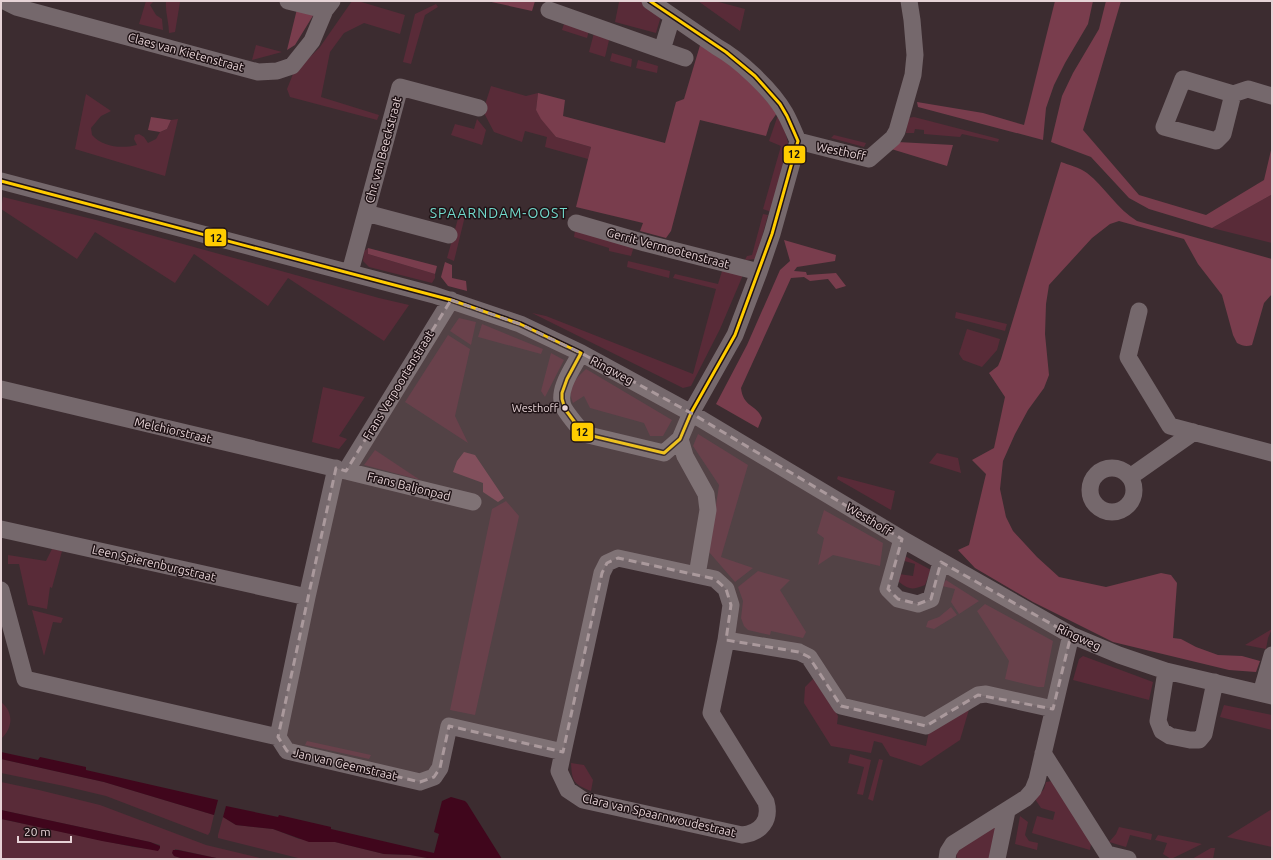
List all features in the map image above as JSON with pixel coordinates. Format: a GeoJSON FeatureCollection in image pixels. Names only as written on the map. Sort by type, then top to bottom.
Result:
{"type":"FeatureCollection","features":[{"type":"Feature","properties":{"kind":"street"},"geometry":{"type":"LineString","coordinates":[[288,1],[328,6]]}},
{"type":"Feature","properties":{"kind":"street"},"geometry":{"type":"LineString","coordinates":[[581,353],[567,380],[562,394],[563,406],[584,434],[664,453],[680,439],[692,413],[735,335],[760,272],[798,141],[785,112],[769,89],[727,53],[650,1]]}},
{"type":"Feature","properties":{"kind":"street","name":"Westhoff"},"geometry":{"type":"LineString","coordinates":[[798,141],[869,159],[893,138],[897,131],[904,109],[913,75],[915,55],[912,20],[908,1]]}},
{"type":"Feature","properties":{"kind":"street","name":"Claes van Kietenstraat"},"geometry":{"type":"LineString","coordinates":[[6,2],[16,7],[258,72],[277,72],[292,66],[312,41],[328,6]]}},
{"type":"Feature","properties":{"kind":"street"},"geometry":{"type":"LineString","coordinates":[[549,10],[685,58]]}},
{"type":"Feature","properties":{"kind":"street"},"geometry":{"type":"LineString","coordinates":[[662,50],[672,17]]}},
{"type":"Feature","properties":{"kind":"street","name":"Chr. van Beeckstraat"},"geometry":{"type":"LineString","coordinates":[[350,272],[400,87],[479,108]]}},
{"type":"Feature","properties":{"kind":"street"},"geometry":{"type":"LineString","coordinates":[[1233,94],[1248,89],[1272,96]]}},
{"type":"Feature","properties":{"kind":"street","name":"Ringweg"},"geometry":{"type":"LineString","coordinates":[[1,181],[350,272],[451,300],[520,324],[581,353],[692,413]]}},
{"type":"Feature","properties":{"kind":"street","name":"Chr. van Beeckstraat"},"geometry":{"type":"LineString","coordinates":[[366,213],[449,235]]}},
{"type":"Feature","properties":{"kind":"street","name":"Gerrit Vermootenstraat"},"geometry":{"type":"LineString","coordinates":[[576,223],[645,243],[760,272]]}},
{"type":"Feature","properties":{"kind":"street","name":"Frans Verpoortenstraat"},"geometry":{"type":"LineString","coordinates":[[341,470],[451,300]]}},
{"type":"Feature","properties":{"kind":"street"},"geometry":{"type":"LineString","coordinates":[[1139,311],[1128,357],[1170,426],[1272,453]]}},
{"type":"Feature","properties":{"kind":"street","name":"Melchiorstraat"},"geometry":{"type":"LineString","coordinates":[[1,389],[341,470]]}},
{"type":"Feature","properties":{"kind":"street","name":"Westhoff"},"geometry":{"type":"LineString","coordinates":[[692,413],[902,539]]}},
{"type":"Feature","properties":{"kind":"street"},"geometry":{"type":"LineString","coordinates":[[1130,477],[1194,432]]}},
{"type":"Feature","properties":{"kind":"street"},"geometry":{"type":"LineString","coordinates":[[680,439],[685,456],[706,494],[708,510],[697,575]]}},
{"type":"Feature","properties":{"kind":"street"},"geometry":{"type":"LineString","coordinates":[[1,590],[25,679],[278,738],[307,597],[341,470]]}},
{"type":"Feature","properties":{"kind":"street","name":"Frans Baljonpad"},"geometry":{"type":"LineString","coordinates":[[341,470],[473,502]]}},
{"type":"Feature","properties":{"kind":"street","name":"Leen Spierenburgstraat"},"geometry":{"type":"LineString","coordinates":[[1,529],[307,597]]}},
{"type":"Feature","properties":{"kind":"street"},"geometry":{"type":"LineString","coordinates":[[902,539],[888,589],[898,599],[918,604],[930,600],[941,562]]}},
{"type":"Feature","properties":{"kind":"street","name":"Ringweg"},"geometry":{"type":"LineString","coordinates":[[902,539],[1071,635],[1119,655],[1166,671],[1266,694]]}},
{"type":"Feature","properties":{"kind":"street","name":"Clara van Spaarnwoudestraat"},"geometry":{"type":"LineString","coordinates":[[618,558],[714,579],[726,589],[731,605],[726,640],[711,712],[766,802],[768,814],[761,827],[750,834],[742,835],[583,800],[568,790],[559,771],[562,752],[602,574],[607,563],[618,558]]}},
{"type":"Feature","properties":{"kind":"street"},"geometry":{"type":"LineString","coordinates":[[947,859],[948,852],[953,844],[1007,811],[1026,798],[1033,790],[1037,780],[1071,635]]}},
{"type":"Feature","properties":{"kind":"street"},"geometry":{"type":"LineString","coordinates":[[726,640],[799,652],[809,657],[841,706],[926,726],[978,695],[986,694],[1053,709]]}},
{"type":"Feature","properties":{"kind":"street"},"geometry":{"type":"LineString","coordinates":[[1266,694],[1272,655]]}},
{"type":"Feature","properties":{"kind":"street"},"geometry":{"type":"LineString","coordinates":[[1166,671],[1158,721],[1162,731],[1170,736],[1190,740],[1199,740],[1204,734],[1215,682]]}},
{"type":"Feature","properties":{"kind":"street","name":"Jan van Geemstraat"},"geometry":{"type":"LineString","coordinates":[[278,738],[287,751],[420,782],[434,777],[440,768],[449,726],[562,752]]}},
{"type":"Feature","properties":{"kind":"street"},"geometry":{"type":"LineString","coordinates":[[1043,753],[1108,856],[1128,859]]}},
{"type":"Feature","properties":{"kind":"street"},"geometry":{"type":"LineString","coordinates":[[997,859],[1007,811]]}},
{"type":"Feature","properties":{"kind":"highlighted area"},"geometry":{"type":"Polygon","coordinates":[[[451,300],[520,324],[581,353],[691,413],[902,539],[888,589],[898,599],[918,604],[931,599],[941,562],[1071,635],[1053,709],[978,695],[926,726],[841,706],[809,657],[799,652],[726,640],[731,605],[726,589],[715,579],[618,558],[607,563],[602,573],[563,752],[449,726],[440,768],[434,777],[420,782],[287,751],[278,737],[336,468],[346,471],[451,300]]]}},
{"type":"Feature","properties":{"kind":"shaded area"},"geometry":{"type":"Polygon","coordinates":[[[146,1],[154,1],[150,5],[156,15],[162,19],[163,30],[139,24],[146,1]]]}},
{"type":"Feature","properties":{"kind":"shaded area"},"geometry":{"type":"Polygon","coordinates":[[[166,1],[180,2],[175,32],[169,33],[166,1]]]}},
{"type":"Feature","properties":{"kind":"shaded area"},"geometry":{"type":"Polygon","coordinates":[[[352,1],[358,1],[405,15],[400,34],[364,23],[344,33],[330,52],[321,97],[379,115],[377,120],[290,97],[287,89],[293,74],[320,47],[352,1]]]}},
{"type":"Feature","properties":{"kind":"shaded area"},"geometry":{"type":"Polygon","coordinates":[[[487,1],[535,1],[532,11],[487,1]]]}},
{"type":"Feature","properties":{"kind":"shaded area"},"geometry":{"type":"Polygon","coordinates":[[[617,1],[641,1],[661,16],[656,33],[615,22],[619,2],[617,1]]]}},
{"type":"Feature","properties":{"kind":"shaded area"},"geometry":{"type":"Polygon","coordinates":[[[698,1],[715,1],[745,9],[740,31],[698,1]]]}},
{"type":"Feature","properties":{"kind":"shaded area"},"geometry":{"type":"Polygon","coordinates":[[[1055,1],[1093,1],[1088,24],[1054,85],[1046,108],[1043,140],[918,107],[917,102],[983,113],[1024,125],[1055,1]]]}},
{"type":"Feature","properties":{"kind":"shaded area"},"geometry":{"type":"Polygon","coordinates":[[[1106,1],[1121,1],[1083,130],[1139,195],[1206,215],[1264,180],[1272,146],[1271,195],[1212,228],[1149,209],[1129,198],[1091,157],[1051,142],[1062,96],[1073,73],[1099,29],[1106,1]]]}},
{"type":"Feature","properties":{"kind":"shaded area"},"geometry":{"type":"Polygon","coordinates":[[[436,4],[438,7],[425,15],[411,64],[403,62],[415,14],[436,4]]]}},
{"type":"Feature","properties":{"kind":"shaded area"},"geometry":{"type":"Polygon","coordinates":[[[297,9],[314,14],[295,45],[287,50],[297,9]]]}},
{"type":"Feature","properties":{"kind":"shaded area"},"geometry":{"type":"Polygon","coordinates":[[[564,24],[589,31],[587,38],[562,30],[564,24]]]}},
{"type":"Feature","properties":{"kind":"shaded area"},"geometry":{"type":"Polygon","coordinates":[[[594,33],[610,36],[605,57],[589,52],[594,33]]]}},
{"type":"Feature","properties":{"kind":"shaded area"},"geometry":{"type":"Polygon","coordinates":[[[701,42],[744,75],[777,113],[770,123],[766,136],[700,120],[671,231],[666,238],[640,231],[643,223],[576,207],[591,147],[556,137],[541,119],[536,110],[538,93],[565,100],[563,116],[665,143],[676,102],[684,99],[701,42]]]}},
{"type":"Feature","properties":{"kind":"shaded area"},"geometry":{"type":"Polygon","coordinates":[[[256,45],[282,52],[252,60],[256,45]]]}},
{"type":"Feature","properties":{"kind":"shaded area"},"geometry":{"type":"Polygon","coordinates":[[[612,53],[632,59],[631,67],[610,61],[612,53]]]}},
{"type":"Feature","properties":{"kind":"shaded area"},"geometry":{"type":"Polygon","coordinates":[[[638,60],[658,66],[657,73],[636,68],[638,60]]]}},
{"type":"Feature","properties":{"kind":"shaded area"},"geometry":{"type":"Polygon","coordinates":[[[491,86],[526,96],[538,93],[536,110],[556,137],[591,147],[588,159],[545,147],[547,137],[525,131],[522,142],[494,132],[483,111],[491,86]]]}},
{"type":"Feature","properties":{"kind":"shaded area"},"geometry":{"type":"Polygon","coordinates":[[[86,94],[111,111],[101,116],[91,128],[92,135],[96,139],[113,146],[125,147],[137,145],[134,139],[135,135],[139,134],[144,137],[148,143],[156,139],[160,132],[167,129],[171,120],[178,119],[165,176],[75,149],[86,94]]]}},
{"type":"Feature","properties":{"kind":"shaded area"},"geometry":{"type":"Polygon","coordinates":[[[778,115],[783,123],[788,143],[771,212],[763,209],[781,146],[769,141],[778,115]]]}},
{"type":"Feature","properties":{"kind":"shaded area"},"geometry":{"type":"Polygon","coordinates":[[[151,117],[171,120],[167,129],[160,132],[148,130],[151,117]]]}},
{"type":"Feature","properties":{"kind":"shaded area"},"geometry":{"type":"Polygon","coordinates":[[[914,117],[999,139],[998,142],[962,134],[960,137],[924,134],[924,130],[915,129],[914,133],[906,133],[908,118],[914,117]]]}},
{"type":"Feature","properties":{"kind":"shaded area"},"geometry":{"type":"Polygon","coordinates":[[[477,119],[486,130],[482,145],[451,135],[455,124],[474,129],[477,119]]]}},
{"type":"Feature","properties":{"kind":"shaded area"},"geometry":{"type":"Polygon","coordinates":[[[834,135],[866,143],[864,147],[831,138],[834,135]]]}},
{"type":"Feature","properties":{"kind":"shaded area"},"geometry":{"type":"Polygon","coordinates":[[[898,142],[953,145],[947,166],[888,148],[898,142]]]}},
{"type":"Feature","properties":{"kind":"shaded area"},"geometry":{"type":"Polygon","coordinates":[[[1061,162],[1087,173],[1123,210],[1137,221],[1272,259],[1272,294],[1264,303],[1252,345],[1243,345],[1237,343],[1233,335],[1222,295],[1198,264],[1184,239],[1119,221],[1110,224],[1092,238],[1049,285],[1046,304],[1045,334],[1049,375],[1044,388],[1028,410],[1015,434],[1003,461],[1000,489],[1006,517],[1013,531],[1037,557],[1059,577],[1106,587],[1161,573],[1171,575],[1177,583],[1173,638],[1181,639],[1196,647],[1218,655],[1242,656],[1260,661],[1256,672],[1229,670],[1113,642],[1033,602],[975,568],[958,550],[969,545],[986,474],[972,460],[994,448],[1005,397],[989,373],[998,366],[1001,359],[1061,162]]]}},
{"type":"Feature","properties":{"kind":"shaded area"},"geometry":{"type":"Polygon","coordinates":[[[1271,195],[1272,243],[1212,228],[1271,195]]]}},
{"type":"Feature","properties":{"kind":"shaded area"},"geometry":{"type":"Polygon","coordinates":[[[3,197],[96,220],[409,305],[384,341],[288,278],[268,306],[194,254],[175,283],[95,232],[77,259],[1,209],[3,197]]]}},
{"type":"Feature","properties":{"kind":"shaded area"},"geometry":{"type":"Polygon","coordinates":[[[763,214],[768,215],[756,259],[745,260],[747,256],[752,255],[763,214]]]}},
{"type":"Feature","properties":{"kind":"shaded area"},"geometry":{"type":"Polygon","coordinates":[[[459,215],[465,216],[454,261],[447,258],[459,215]]]}},
{"type":"Feature","properties":{"kind":"shaded area"},"geometry":{"type":"Polygon","coordinates":[[[575,231],[634,246],[631,256],[609,251],[609,248],[574,237],[575,231]]]}},
{"type":"Feature","properties":{"kind":"shaded area"},"geometry":{"type":"Polygon","coordinates":[[[784,240],[836,255],[835,261],[797,267],[794,271],[806,272],[807,275],[836,273],[846,286],[836,289],[828,279],[810,281],[804,277],[791,278],[741,388],[744,399],[757,410],[762,418],[758,428],[716,404],[747,345],[780,270],[790,261],[784,240]]]}},
{"type":"Feature","properties":{"kind":"shaded area"},"geometry":{"type":"Polygon","coordinates":[[[368,248],[368,254],[435,274],[435,278],[432,283],[369,267],[363,261],[364,251],[368,248]]]}},
{"type":"Feature","properties":{"kind":"shaded area"},"geometry":{"type":"Polygon","coordinates":[[[368,248],[437,266],[435,274],[368,254],[368,248]]]}},
{"type":"Feature","properties":{"kind":"shaded area"},"geometry":{"type":"Polygon","coordinates":[[[628,261],[670,271],[669,278],[627,267],[628,261]]]}},
{"type":"Feature","properties":{"kind":"shaded area"},"geometry":{"type":"Polygon","coordinates":[[[445,262],[452,265],[452,278],[466,281],[467,291],[448,286],[441,277],[445,262]]]}},
{"type":"Feature","properties":{"kind":"shaded area"},"geometry":{"type":"Polygon","coordinates":[[[722,271],[743,275],[720,329],[691,386],[683,388],[532,313],[546,316],[693,374],[716,289],[673,278],[675,274],[718,284],[722,271]]]}},
{"type":"Feature","properties":{"kind":"shaded area"},"geometry":{"type":"Polygon","coordinates":[[[956,312],[1007,324],[1005,331],[955,318],[956,312]]]}},
{"type":"Feature","properties":{"kind":"shaded area"},"geometry":{"type":"Polygon","coordinates":[[[459,318],[476,322],[471,345],[450,331],[459,318]]]}},
{"type":"Feature","properties":{"kind":"shaded area"},"geometry":{"type":"Polygon","coordinates":[[[482,324],[543,349],[541,354],[478,337],[482,324]]]}},
{"type":"Feature","properties":{"kind":"shaded area"},"geometry":{"type":"Polygon","coordinates":[[[967,329],[1000,339],[997,350],[982,367],[963,360],[959,354],[967,329]]]}},
{"type":"Feature","properties":{"kind":"shaded area"},"geometry":{"type":"Polygon","coordinates":[[[448,335],[470,349],[455,416],[468,443],[405,402],[448,335]]]}},
{"type":"Feature","properties":{"kind":"shaded area"},"geometry":{"type":"Polygon","coordinates":[[[551,353],[564,360],[545,397],[541,391],[551,353]]]}},
{"type":"Feature","properties":{"kind":"shaded area"},"geometry":{"type":"Polygon","coordinates":[[[586,369],[672,420],[663,436],[650,436],[644,423],[590,408],[584,396],[573,403],[571,388],[586,369]]]}},
{"type":"Feature","properties":{"kind":"shaded area"},"geometry":{"type":"Polygon","coordinates":[[[323,387],[365,397],[339,436],[347,439],[339,449],[312,442],[323,387]]]}},
{"type":"Feature","properties":{"kind":"shaded area"},"geometry":{"type":"Polygon","coordinates":[[[698,434],[748,465],[721,557],[753,568],[735,582],[709,552],[719,485],[693,446],[698,434]]]}},
{"type":"Feature","properties":{"kind":"shaded area"},"geometry":{"type":"Polygon","coordinates":[[[375,450],[420,480],[364,465],[375,450]]]}},
{"type":"Feature","properties":{"kind":"shaded area"},"geometry":{"type":"Polygon","coordinates":[[[464,452],[475,455],[504,498],[498,502],[483,492],[483,483],[453,472],[457,461],[464,452]]]}},
{"type":"Feature","properties":{"kind":"shaded area"},"geometry":{"type":"Polygon","coordinates":[[[937,453],[958,458],[961,473],[929,463],[937,453]]]}},
{"type":"Feature","properties":{"kind":"shaded area"},"geometry":{"type":"Polygon","coordinates":[[[838,476],[895,491],[891,510],[837,479],[838,476]]]}},
{"type":"Feature","properties":{"kind":"shaded area"},"geometry":{"type":"Polygon","coordinates":[[[506,501],[519,516],[475,715],[450,710],[492,509],[506,501]]]}},
{"type":"Feature","properties":{"kind":"shaded area"},"geometry":{"type":"Polygon","coordinates":[[[824,510],[883,543],[880,566],[833,555],[818,565],[824,538],[817,533],[824,510]]]}},
{"type":"Feature","properties":{"kind":"shaded area"},"geometry":{"type":"Polygon","coordinates":[[[52,549],[62,551],[52,588],[50,587],[47,609],[28,605],[19,564],[8,564],[8,555],[46,561],[52,549]]]}},
{"type":"Feature","properties":{"kind":"shaded area"},"geometry":{"type":"Polygon","coordinates":[[[905,556],[931,570],[925,585],[917,588],[911,588],[906,587],[899,582],[899,574],[913,576],[915,564],[901,560],[905,556]]]}},
{"type":"Feature","properties":{"kind":"shaded area"},"geometry":{"type":"Polygon","coordinates":[[[758,571],[790,580],[780,590],[806,632],[803,638],[771,631],[770,635],[748,630],[744,626],[741,618],[743,601],[738,587],[758,571]]]}},
{"type":"Feature","properties":{"kind":"shaded area"},"geometry":{"type":"Polygon","coordinates":[[[946,580],[979,601],[959,614],[951,602],[955,589],[942,586],[946,580]]]}},
{"type":"Feature","properties":{"kind":"shaded area"},"geometry":{"type":"Polygon","coordinates":[[[985,604],[1053,641],[1044,687],[1038,687],[1005,679],[1009,661],[977,611],[985,604]]]}},
{"type":"Feature","properties":{"kind":"shaded area"},"geometry":{"type":"Polygon","coordinates":[[[951,607],[957,615],[934,629],[926,627],[928,621],[939,617],[951,607]]]}},
{"type":"Feature","properties":{"kind":"shaded area"},"geometry":{"type":"Polygon","coordinates":[[[32,610],[63,618],[61,623],[53,622],[44,656],[32,610]]]}},
{"type":"Feature","properties":{"kind":"shaded area"},"geometry":{"type":"Polygon","coordinates":[[[1272,629],[1268,638],[1266,649],[1245,645],[1272,629]]]}},
{"type":"Feature","properties":{"kind":"shaded area"},"geometry":{"type":"Polygon","coordinates":[[[1083,656],[1153,682],[1149,700],[1073,680],[1079,659],[1083,656]]]}},
{"type":"Feature","properties":{"kind":"shaded area"},"geometry":{"type":"Polygon","coordinates":[[[815,677],[838,716],[837,724],[926,746],[929,731],[970,706],[960,740],[921,766],[890,756],[882,743],[874,741],[871,753],[831,746],[804,703],[805,687],[815,677]]]}},
{"type":"Feature","properties":{"kind":"shaded area"},"geometry":{"type":"Polygon","coordinates":[[[1,702],[8,710],[10,715],[10,725],[5,735],[1,739],[1,702]]]}},
{"type":"Feature","properties":{"kind":"shaded area"},"geometry":{"type":"Polygon","coordinates":[[[1224,705],[1272,715],[1272,730],[1220,717],[1224,705]]]}},
{"type":"Feature","properties":{"kind":"shaded area"},"geometry":{"type":"Polygon","coordinates":[[[307,741],[371,755],[369,759],[305,745],[307,741]]]}},
{"type":"Feature","properties":{"kind":"shaded area"},"geometry":{"type":"Polygon","coordinates":[[[1,752],[38,760],[40,757],[86,767],[86,770],[218,800],[214,815],[104,782],[1,759],[1,752]]]}},
{"type":"Feature","properties":{"kind":"shaded area"},"geometry":{"type":"Polygon","coordinates":[[[850,754],[871,760],[863,795],[857,794],[864,767],[848,763],[850,754]]]}},
{"type":"Feature","properties":{"kind":"shaded area"},"geometry":{"type":"Polygon","coordinates":[[[1,759],[104,782],[214,815],[210,832],[208,835],[106,796],[1,773],[1,759]]]}},
{"type":"Feature","properties":{"kind":"shaded area"},"geometry":{"type":"Polygon","coordinates":[[[879,759],[883,760],[873,801],[868,799],[879,759]]]}},
{"type":"Feature","properties":{"kind":"shaded area"},"geometry":{"type":"Polygon","coordinates":[[[571,763],[584,765],[593,780],[591,791],[577,784],[573,778],[571,763]]]}},
{"type":"Feature","properties":{"kind":"shaded area"},"geometry":{"type":"Polygon","coordinates":[[[1052,781],[1091,843],[1090,850],[1032,833],[1037,816],[1053,820],[1055,812],[1041,808],[1035,799],[1044,789],[1046,782],[1052,781]]]}},
{"type":"Feature","properties":{"kind":"shaded area"},"geometry":{"type":"Polygon","coordinates":[[[1,782],[100,805],[206,845],[264,859],[221,859],[175,849],[174,856],[184,859],[1,859],[1,819],[133,847],[159,850],[160,845],[1,810],[1,782]]]}},
{"type":"Feature","properties":{"kind":"shaded area"},"geometry":{"type":"Polygon","coordinates":[[[451,797],[467,803],[502,859],[433,859],[410,855],[384,854],[335,842],[309,842],[273,829],[236,825],[223,817],[226,806],[278,817],[279,815],[331,827],[331,829],[434,853],[439,834],[434,832],[442,801],[451,797]]]}},
{"type":"Feature","properties":{"kind":"shaded area"},"geometry":{"type":"Polygon","coordinates":[[[1272,809],[1272,847],[1227,837],[1272,809]]]}},
{"type":"Feature","properties":{"kind":"shaded area"},"geometry":{"type":"Polygon","coordinates":[[[1,810],[150,842],[160,846],[160,848],[158,851],[102,841],[1,819],[1,810]]]}},
{"type":"Feature","properties":{"kind":"shaded area"},"geometry":{"type":"Polygon","coordinates":[[[1020,816],[1028,822],[1025,835],[1029,841],[1038,843],[1037,850],[1015,844],[1020,816]]]}},
{"type":"Feature","properties":{"kind":"shaded area"},"geometry":{"type":"Polygon","coordinates":[[[223,817],[236,825],[273,829],[299,839],[335,842],[384,854],[410,855],[433,859],[302,859],[218,838],[223,817]]]}},
{"type":"Feature","properties":{"kind":"shaded area"},"geometry":{"type":"Polygon","coordinates":[[[999,824],[991,859],[957,859],[956,853],[960,847],[999,824]]]}},
{"type":"Feature","properties":{"kind":"shaded area"},"geometry":{"type":"Polygon","coordinates":[[[1119,827],[1152,834],[1151,840],[1130,835],[1126,847],[1109,842],[1116,834],[1119,827]]]}},
{"type":"Feature","properties":{"kind":"shaded area"},"geometry":{"type":"Polygon","coordinates":[[[1158,835],[1202,844],[1171,859],[1163,854],[1167,843],[1155,840],[1158,835]]]}},
{"type":"Feature","properties":{"kind":"shaded area"},"geometry":{"type":"Polygon","coordinates":[[[1211,848],[1215,848],[1213,859],[1192,859],[1211,848]]]}},
{"type":"Feature","properties":{"kind":"shaded area"},"geometry":{"type":"Polygon","coordinates":[[[173,850],[221,859],[184,859],[174,856],[172,853],[173,850]]]}},
{"type":"Feature","properties":{"kind":"transit line","name":"12"},"geometry":{"type":"LineString","coordinates":[[1,181],[451,300],[520,324],[581,353],[567,379],[562,393],[562,399],[565,409],[584,434],[664,453],[680,439],[691,413],[735,335],[772,234],[798,141],[780,104],[755,76],[726,52],[650,1]]}},
{"type":"Feature","properties":{"kind":"place","name":"Westhoff"},"geometry":{"type":"Point","coordinates":[565,408]}},
{"type":"Feature","properties":{"kind":"district","name":"SPAARNDAM-OOST"},"geometry":{"type":"Point","coordinates":[499,213]}}]}
